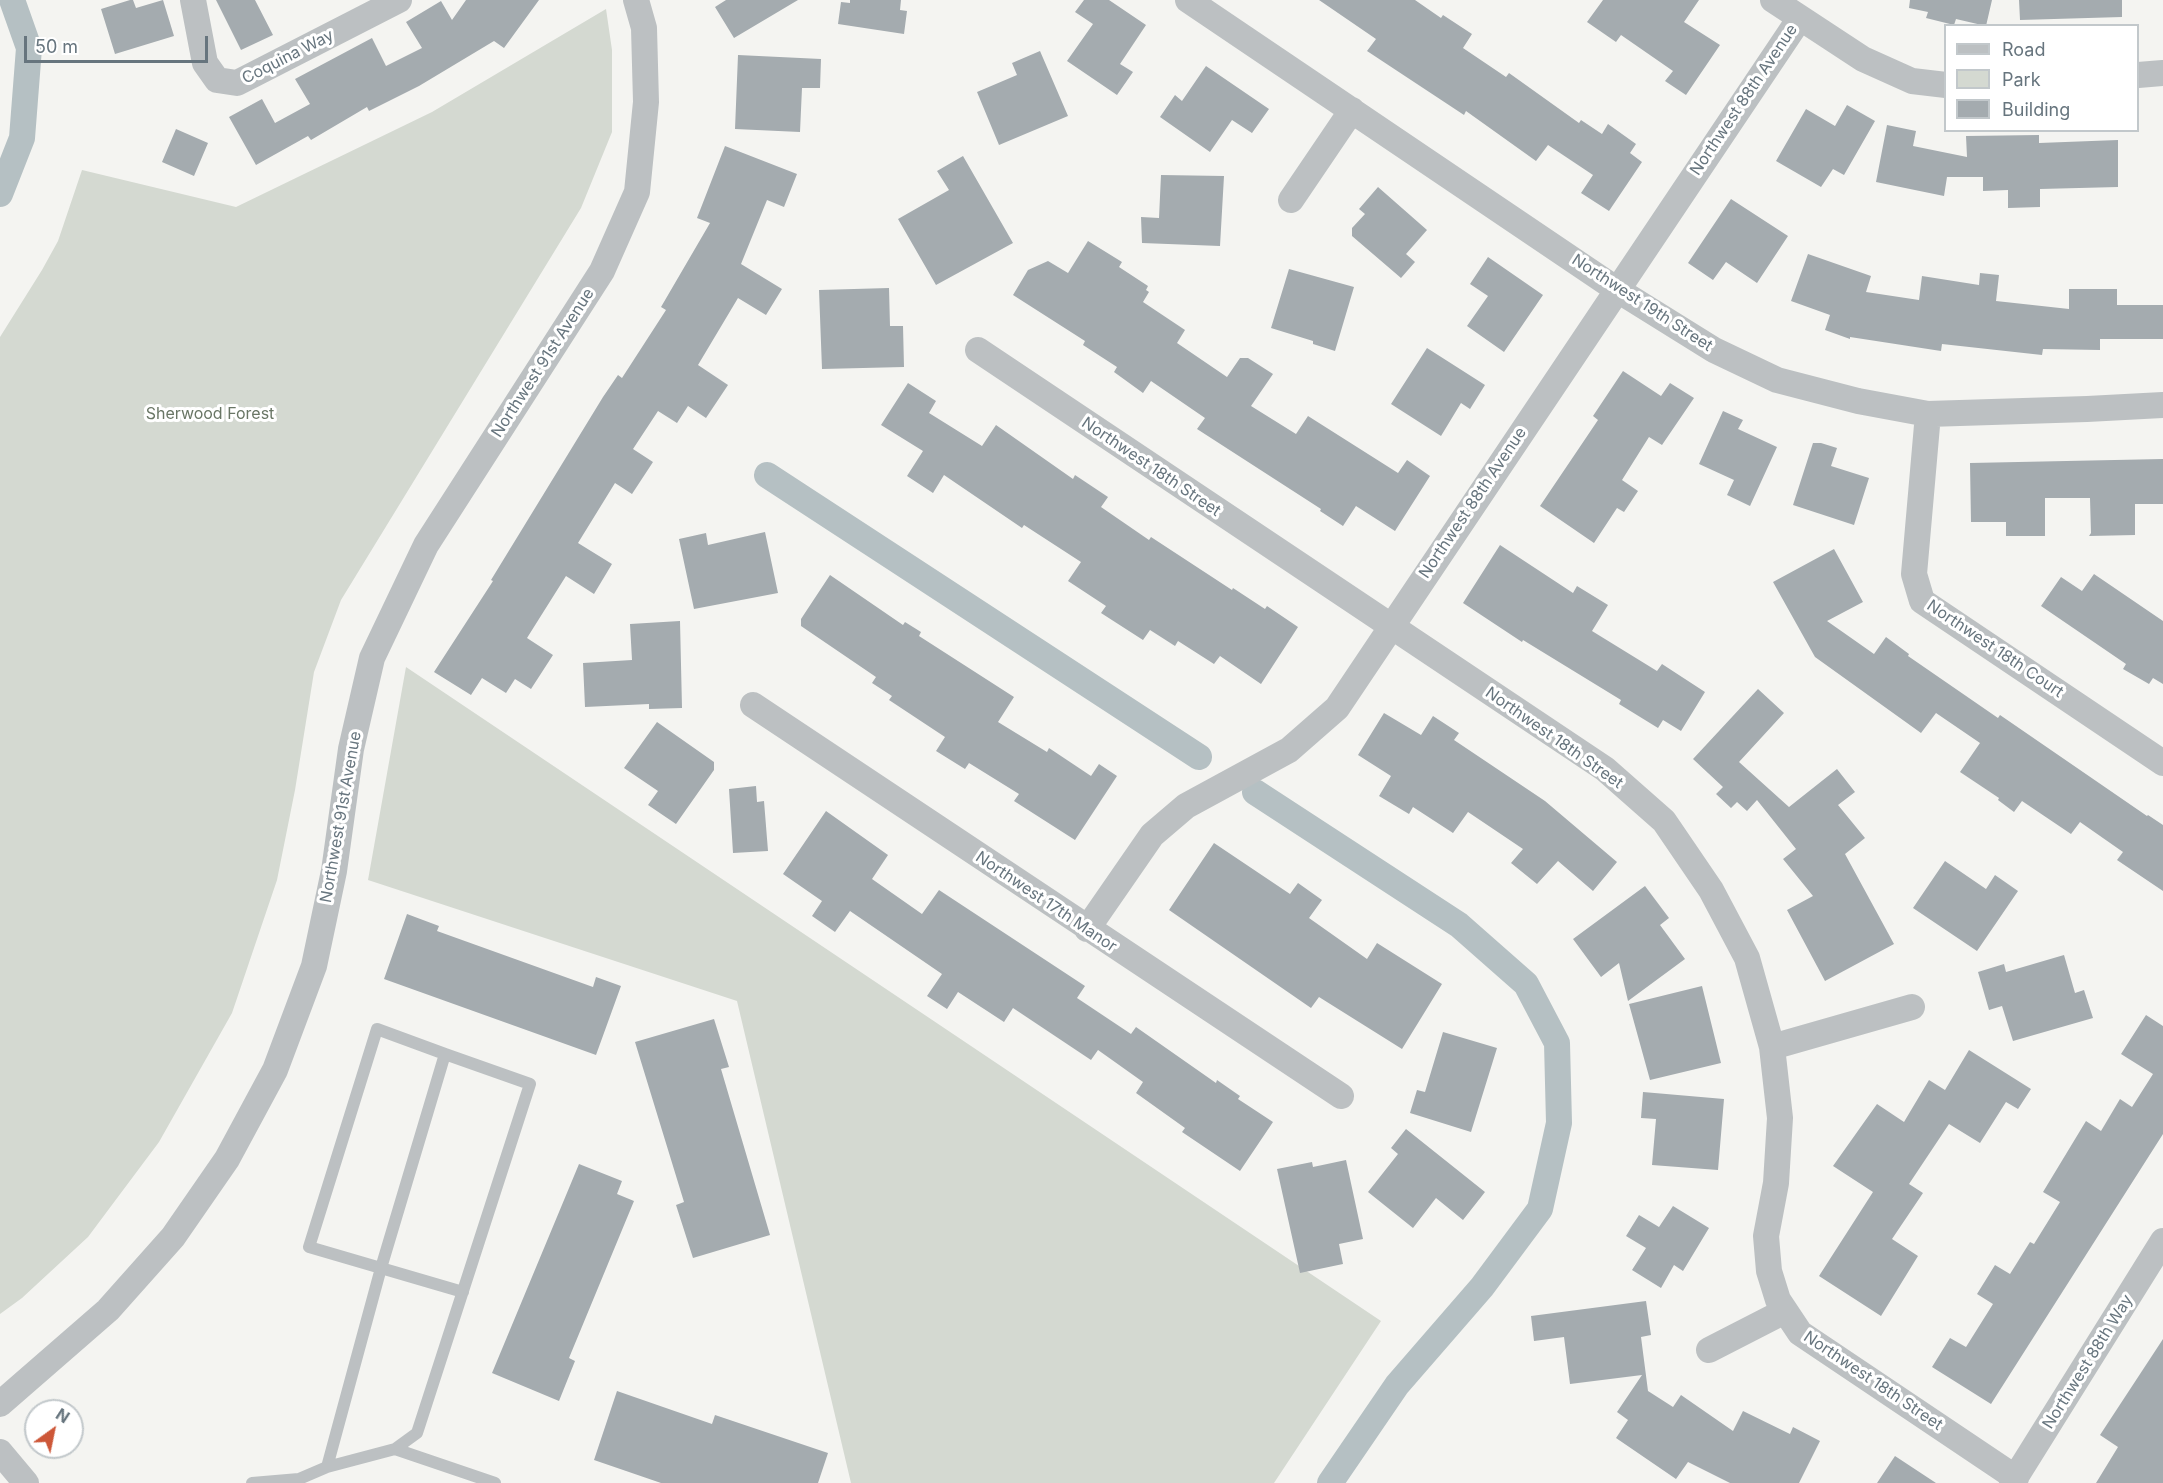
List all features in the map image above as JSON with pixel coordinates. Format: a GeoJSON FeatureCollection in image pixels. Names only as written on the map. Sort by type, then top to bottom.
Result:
{"type":"FeatureCollection","features":[{"type":"Feature","properties":{"kind":"street","name":"Coquina Way"},"geometry":{"type":"LineString","coordinates":[[193,0],[205,63],[218,80],[237,83],[399,0]]}},
{"type":"Feature","properties":{"kind":"street","name":"Northwest 91st Avenue"},"geometry":{"type":"LineString","coordinates":[[0,1404],[108,1310],[173,1237],[227,1159],[275,1070],[314,966],[334,871],[351,748],[372,658],[426,545],[602,271],[637,192],[646,102],[644,28],[636,0]]}},
{"type":"Feature","properties":{"kind":"street","name":"Northwest 19th Street"},"geometry":{"type":"LineString","coordinates":[[1188,0],[1616,289],[1714,350],[1777,380],[1858,401],[1928,414],[2163,405]]}},
{"type":"Feature","properties":{"kind":"street"},"geometry":{"type":"LineString","coordinates":[[1773,0],[1863,59],[1912,81],[1944,85]]}},
{"type":"Feature","properties":{"kind":"street","name":"Northwest 88th Avenue"},"geometry":{"type":"LineString","coordinates":[[1087,929],[1152,835],[1186,806],[1289,750],[1337,708],[1800,18]]}},
{"type":"Feature","properties":{"kind":"street"},"geometry":{"type":"LineString","coordinates":[[2139,75],[2163,73]]}},
{"type":"Feature","properties":{"kind":"street"},"geometry":{"type":"LineString","coordinates":[[1291,200],[1352,110]]}},
{"type":"Feature","properties":{"kind":"street","name":"Northwest 18th Street"},"geometry":{"type":"LineString","coordinates":[[978,350],[1605,769],[1664,821],[1711,890],[1747,958],[1772,1047],[1780,1118],[1776,1184],[1766,1236],[1769,1271],[1778,1300],[1800,1333],[2014,1480]]}},
{"type":"Feature","properties":{"kind":"street","name":"Northwest 18th Court"},"geometry":{"type":"LineString","coordinates":[[1928,414],[1914,574],[1922,601],[2163,763]]}},
{"type":"Feature","properties":{"kind":"street","name":"Northwest 17th Manor"},"geometry":{"type":"LineString","coordinates":[[753,705],[1341,1096]]}},
{"type":"Feature","properties":{"kind":"street"},"geometry":{"type":"LineString","coordinates":[[1772,1047],[1912,1006]]}},
{"type":"Feature","properties":{"kind":"street","name":"Northwest 88th Way"},"geometry":{"type":"LineString","coordinates":[[2014,1480],[2163,1241]]}},
{"type":"Feature","properties":{"kind":"street"},"geometry":{"type":"LineString","coordinates":[[1709,1350],[1785,1311]]}},
{"type":"Feature","properties":{"kind":"street"},"geometry":{"type":"LineString","coordinates":[[0,1452],[26,1483]]}},
{"type":"Feature","properties":{"kind":"lane"},"geometry":{"type":"LineString","coordinates":[[252,1483],[301,1481],[327,1467],[395,1449],[417,1433],[463,1292],[530,1084],[376,1029],[309,1246],[463,1292]]}},
{"type":"Feature","properties":{"kind":"lane"},"geometry":{"type":"LineString","coordinates":[[327,1467],[381,1268],[445,1054]]}},
{"type":"Feature","properties":{"kind":"lane"},"geometry":{"type":"LineString","coordinates":[[395,1449],[495,1483]]}},
{"type":"Feature","properties":{"kind":"green space","name":"Sherwood Forest"},"geometry":{"type":"Polygon","coordinates":[[[606,9],[612,50],[612,132],[581,208],[341,600],[314,672],[295,790],[277,880],[232,1013],[159,1142],[88,1237],[22,1298],[0,1314],[0,337],[58,241],[82,170],[236,207],[432,112],[606,9]]]}},
{"type":"Feature","properties":{"kind":"green space"},"geometry":{"type":"Polygon","coordinates":[[[406,667],[1381,1321],[1274,1483],[851,1483],[737,1001],[368,880],[406,667]]]}},
{"type":"Feature","properties":{"kind":"building"},"geometry":{"type":"Polygon","coordinates":[[[133,0],[136,8],[163,0],[174,36],[115,54],[101,9],[133,0]]]}},
{"type":"Feature","properties":{"kind":"building"},"geometry":{"type":"Polygon","coordinates":[[[216,0],[255,0],[273,35],[241,50],[216,0]]]}},
{"type":"Feature","properties":{"kind":"building"},"geometry":{"type":"Polygon","coordinates":[[[466,0],[539,0],[504,48],[494,41],[419,86],[369,111],[367,107],[311,140],[308,136],[256,165],[229,117],[262,99],[275,123],[310,104],[295,79],[372,38],[386,66],[422,48],[406,22],[441,1],[452,20],[466,0]]]}},
{"type":"Feature","properties":{"kind":"building"},"geometry":{"type":"Polygon","coordinates":[[[726,0],[798,0],[734,38],[715,7],[726,0]]]}},
{"type":"Feature","properties":{"kind":"building"},"geometry":{"type":"Polygon","coordinates":[[[850,0],[901,0],[900,10],[907,11],[904,34],[838,24],[841,2],[850,3],[850,0]]]}},
{"type":"Feature","properties":{"kind":"building"},"geometry":{"type":"Polygon","coordinates":[[[1084,0],[1109,0],[1146,25],[1120,64],[1133,72],[1117,95],[1067,61],[1093,24],[1075,12],[1084,0]]]}},
{"type":"Feature","properties":{"kind":"building"},"geometry":{"type":"Polygon","coordinates":[[[1319,0],[1415,0],[1441,18],[1443,15],[1472,34],[1463,48],[1506,77],[1509,73],[1579,123],[1581,120],[1602,134],[1608,124],[1636,144],[1630,153],[1642,162],[1609,211],[1581,193],[1593,175],[1548,145],[1536,161],[1466,111],[1464,115],[1367,51],[1376,39],[1319,0]]]}},
{"type":"Feature","properties":{"kind":"building"},"geometry":{"type":"Polygon","coordinates":[[[1603,0],[1699,0],[1684,22],[1720,45],[1686,95],[1665,81],[1673,71],[1621,35],[1616,42],[1587,22],[1603,0]]]}},
{"type":"Feature","properties":{"kind":"building"},"geometry":{"type":"Polygon","coordinates":[[[1910,0],[1992,0],[1986,24],[1956,19],[1954,24],[1950,24],[1926,18],[1928,12],[1909,8],[1910,0]]]}},
{"type":"Feature","properties":{"kind":"building"},"geometry":{"type":"Polygon","coordinates":[[[2019,0],[2122,0],[2122,17],[2020,20],[2019,0]]]}},
{"type":"Feature","properties":{"kind":"building"},"geometry":{"type":"Polygon","coordinates":[[[1040,51],[1068,116],[999,145],[977,92],[1017,75],[1012,63],[1040,51]]]}},
{"type":"Feature","properties":{"kind":"building"},"geometry":{"type":"Polygon","coordinates":[[[738,55],[821,59],[820,88],[802,88],[800,132],[735,129],[738,55]]]}},
{"type":"Feature","properties":{"kind":"building"},"geometry":{"type":"Polygon","coordinates":[[[1206,66],[1269,109],[1252,133],[1232,120],[1210,152],[1160,117],[1175,95],[1182,101],[1206,66]]]}},
{"type":"Feature","properties":{"kind":"building"},"geometry":{"type":"Polygon","coordinates":[[[1847,105],[1875,121],[1844,175],[1833,169],[1821,187],[1776,161],[1806,109],[1835,126],[1847,105]]]}},
{"type":"Feature","properties":{"kind":"building"},"geometry":{"type":"Polygon","coordinates":[[[1887,125],[1916,131],[1913,146],[1967,157],[1966,136],[2039,135],[2039,143],[2118,140],[2118,187],[2040,189],[2040,207],[2008,208],[2008,190],[1983,191],[1983,177],[1947,177],[1944,196],[1876,182],[1887,125]]]}},
{"type":"Feature","properties":{"kind":"building"},"geometry":{"type":"Polygon","coordinates":[[[176,129],[208,143],[194,176],[162,162],[176,129]]]}},
{"type":"Feature","properties":{"kind":"building"},"geometry":{"type":"Polygon","coordinates":[[[725,146],[797,174],[784,207],[767,200],[741,264],[782,289],[766,315],[738,298],[698,365],[728,385],[706,418],[688,406],[677,423],[658,411],[633,449],[653,462],[632,494],[615,483],[578,543],[612,564],[594,594],[566,576],[527,638],[553,655],[531,689],[515,679],[506,693],[482,678],[471,695],[434,672],[493,581],[491,580],[603,397],[618,375],[622,378],[666,310],[661,307],[710,223],[697,218],[725,146]]]}},
{"type":"Feature","properties":{"kind":"building"},"geometry":{"type":"Polygon","coordinates":[[[963,156],[1013,243],[936,285],[898,219],[949,190],[937,171],[963,156]]]}},
{"type":"Feature","properties":{"kind":"building"},"geometry":{"type":"Polygon","coordinates":[[[1161,175],[1224,176],[1220,246],[1142,243],[1141,217],[1159,218],[1161,175]]]}},
{"type":"Feature","properties":{"kind":"building"},"geometry":{"type":"Polygon","coordinates":[[[1378,187],[1427,230],[1406,254],[1415,262],[1401,278],[1352,236],[1352,228],[1365,214],[1359,209],[1378,187]]]}},
{"type":"Feature","properties":{"kind":"building"},"geometry":{"type":"Polygon","coordinates":[[[1731,199],[1788,236],[1757,283],[1726,262],[1713,280],[1688,263],[1731,199]]]}},
{"type":"Feature","properties":{"kind":"building"},"geometry":{"type":"Polygon","coordinates":[[[1088,241],[1122,262],[1119,267],[1148,286],[1146,290],[1149,292],[1143,302],[1185,330],[1177,343],[1227,377],[1240,358],[1248,358],[1273,374],[1251,406],[1296,434],[1308,416],[1398,473],[1407,460],[1430,476],[1395,531],[1356,506],[1343,526],[1320,511],[1321,509],[1197,429],[1205,418],[1151,381],[1143,393],[1114,372],[1117,367],[1083,345],[1085,341],[1013,295],[1028,270],[1048,261],[1068,273],[1088,241]]]}},
{"type":"Feature","properties":{"kind":"building"},"geometry":{"type":"Polygon","coordinates":[[[1808,254],[1871,276],[1866,292],[1919,300],[1922,276],[1979,285],[1980,273],[1999,275],[1996,301],[2069,309],[2069,289],[2117,289],[2117,305],[2163,305],[2163,339],[2100,339],[2100,350],[2043,349],[2042,355],[1942,344],[1941,351],[1850,337],[1850,339],[1825,330],[1830,315],[1791,301],[1808,254]]]}},
{"type":"Feature","properties":{"kind":"building"},"geometry":{"type":"Polygon","coordinates":[[[1488,257],[1543,295],[1504,352],[1467,326],[1488,296],[1470,284],[1488,257]]]}},
{"type":"Feature","properties":{"kind":"building"},"geometry":{"type":"Polygon","coordinates":[[[1289,269],[1354,287],[1335,351],[1313,344],[1313,341],[1271,328],[1289,269]]]}},
{"type":"Feature","properties":{"kind":"building"},"geometry":{"type":"Polygon","coordinates":[[[889,288],[890,326],[903,326],[904,367],[822,369],[819,290],[889,288]]]}},
{"type":"Feature","properties":{"kind":"building"},"geometry":{"type":"Polygon","coordinates":[[[1427,348],[1485,385],[1470,409],[1461,403],[1441,436],[1391,404],[1427,348]]]}},
{"type":"Feature","properties":{"kind":"building"},"geometry":{"type":"Polygon","coordinates":[[[1623,371],[1661,396],[1670,383],[1694,398],[1662,445],[1649,437],[1622,480],[1638,491],[1624,512],[1617,508],[1594,543],[1540,506],[1598,420],[1593,416],[1623,371]]]}},
{"type":"Feature","properties":{"kind":"building"},"geometry":{"type":"Polygon","coordinates":[[[908,383],[936,401],[929,413],[982,446],[996,425],[1073,479],[1075,475],[1108,497],[1101,507],[1149,540],[1151,537],[1232,590],[1233,588],[1265,609],[1267,606],[1298,627],[1261,684],[1220,656],[1214,664],[1178,641],[1175,646],[1150,630],[1143,640],[1101,613],[1106,606],[1068,581],[1081,562],[1024,525],[1022,528],[944,475],[933,493],[907,476],[923,451],[881,425],[908,383]]]}},
{"type":"Feature","properties":{"kind":"building"},"geometry":{"type":"Polygon","coordinates":[[[1723,411],[1743,420],[1738,429],[1777,447],[1750,506],[1727,495],[1734,480],[1699,464],[1723,411]]]}},
{"type":"Feature","properties":{"kind":"building"},"geometry":{"type":"Polygon","coordinates":[[[1813,443],[1837,448],[1831,466],[1869,478],[1854,525],[1793,505],[1813,443]]]}},
{"type":"Feature","properties":{"kind":"building"},"geometry":{"type":"Polygon","coordinates":[[[2163,459],[2163,504],[2135,504],[2135,535],[2089,536],[2091,533],[2090,498],[2045,498],[2045,536],[2006,536],[2006,522],[1971,522],[1970,463],[2163,459]]]}},
{"type":"Feature","properties":{"kind":"building"},"geometry":{"type":"Polygon","coordinates":[[[765,532],[778,593],[694,609],[679,539],[706,533],[708,545],[765,532]]]}},
{"type":"Feature","properties":{"kind":"building"},"geometry":{"type":"Polygon","coordinates":[[[1500,545],[1573,593],[1577,586],[1608,605],[1592,631],[1657,671],[1662,664],[1705,692],[1681,731],[1663,720],[1658,728],[1619,704],[1621,700],[1523,640],[1522,642],[1463,603],[1500,545]]]}},
{"type":"Feature","properties":{"kind":"building"},"geometry":{"type":"Polygon","coordinates":[[[1834,549],[1863,602],[1827,621],[1874,654],[1886,637],[1909,654],[1908,656],[1998,718],[2000,715],[2163,825],[2163,891],[2117,860],[2123,852],[2080,822],[2071,834],[2022,801],[2014,812],[1998,800],[1999,798],[1960,772],[1980,743],[1936,713],[1921,733],[1815,657],[1773,582],[1834,549]]]}},
{"type":"Feature","properties":{"kind":"building"},"geometry":{"type":"Polygon","coordinates":[[[2094,574],[2163,621],[2163,684],[2153,678],[2149,684],[2123,669],[2126,664],[2041,606],[2061,577],[2082,591],[2094,574]]]}},
{"type":"Feature","properties":{"kind":"building"},"geometry":{"type":"Polygon","coordinates":[[[830,575],[903,625],[905,622],[921,632],[919,636],[1014,697],[998,722],[1047,752],[1049,748],[1091,776],[1099,764],[1117,776],[1075,840],[1014,801],[1019,794],[969,763],[965,769],[936,751],[945,737],[889,700],[892,696],[872,683],[876,677],[801,626],[801,619],[830,575]]]}},
{"type":"Feature","properties":{"kind":"building"},"geometry":{"type":"Polygon","coordinates":[[[680,621],[682,708],[649,709],[649,704],[585,707],[583,663],[632,660],[630,624],[680,621]]]}},
{"type":"Feature","properties":{"kind":"building"},"geometry":{"type":"Polygon","coordinates":[[[1758,689],[1784,713],[1739,762],[1789,807],[1837,769],[1855,792],[1838,805],[1865,838],[1845,854],[1894,944],[1825,981],[1787,910],[1813,896],[1783,859],[1796,849],[1757,800],[1747,811],[1737,802],[1731,808],[1716,794],[1723,787],[1693,759],[1758,689]]]}},
{"type":"Feature","properties":{"kind":"building"},"geometry":{"type":"Polygon","coordinates":[[[1384,713],[1421,735],[1433,716],[1459,733],[1454,740],[1545,801],[1617,862],[1593,891],[1558,861],[1537,884],[1511,863],[1523,849],[1468,812],[1453,833],[1413,807],[1409,814],[1379,796],[1391,776],[1358,755],[1384,713]]]}},
{"type":"Feature","properties":{"kind":"building"},"geometry":{"type":"Polygon","coordinates":[[[657,722],[714,762],[714,770],[676,824],[648,805],[658,791],[624,768],[657,722]]]}},
{"type":"Feature","properties":{"kind":"building"},"geometry":{"type":"Polygon","coordinates":[[[756,786],[757,802],[764,801],[768,851],[733,853],[729,789],[756,786]]]}},
{"type":"Feature","properties":{"kind":"building"},"geometry":{"type":"Polygon","coordinates":[[[826,811],[888,855],[872,879],[922,914],[939,890],[1085,986],[1077,998],[1131,1034],[1136,1027],[1216,1083],[1217,1080],[1240,1096],[1238,1099],[1273,1122],[1240,1171],[1182,1132],[1185,1128],[1136,1093],[1143,1082],[1098,1050],[1091,1060],[1013,1008],[1004,1022],[958,992],[947,1009],[927,996],[942,974],[850,911],[835,932],[812,916],[822,901],[783,874],[826,811]]]}},
{"type":"Feature","properties":{"kind":"building"},"geometry":{"type":"Polygon","coordinates":[[[1214,843],[1290,894],[1298,883],[1322,900],[1309,918],[1367,959],[1377,943],[1442,984],[1402,1049],[1319,997],[1311,1008],[1169,910],[1214,843]]]}},
{"type":"Feature","properties":{"kind":"building"},"geometry":{"type":"Polygon","coordinates":[[[1945,861],[1986,889],[1995,875],[2018,891],[1977,951],[1913,908],[1945,861]]]}},
{"type":"Feature","properties":{"kind":"building"},"geometry":{"type":"Polygon","coordinates":[[[1645,886],[1669,918],[1660,925],[1685,959],[1628,1001],[1619,963],[1601,977],[1573,939],[1645,886]]]}},
{"type":"Feature","properties":{"kind":"building"},"geometry":{"type":"Polygon","coordinates":[[[407,914],[439,926],[437,931],[593,987],[596,977],[621,986],[596,1055],[384,979],[407,914]]]}},
{"type":"Feature","properties":{"kind":"building"},"geometry":{"type":"Polygon","coordinates":[[[2064,955],[2075,993],[2084,990],[2093,1018],[2013,1041],[2002,1006],[1989,1010],[1978,972],[2004,964],[2006,972],[2064,955]]]}},
{"type":"Feature","properties":{"kind":"building"},"geometry":{"type":"Polygon","coordinates":[[[1702,986],[1721,1063],[1650,1080],[1629,1004],[1702,986]]]}},
{"type":"Feature","properties":{"kind":"building"},"geometry":{"type":"Polygon","coordinates":[[[2146,1015],[2163,1026],[2163,1134],[1991,1404],[1932,1367],[1950,1338],[1966,1347],[1993,1304],[1977,1294],[1995,1265],[2010,1274],[2030,1242],[2034,1244],[2060,1202],[2043,1192],[2086,1121],[2101,1131],[2120,1099],[2132,1107],[2153,1074],[2121,1054],[2146,1015]]]}},
{"type":"Feature","properties":{"kind":"building"},"geometry":{"type":"Polygon","coordinates":[[[714,1019],[729,1067],[721,1069],[770,1235],[693,1258],[676,1205],[684,1202],[635,1042],[714,1019]]]}},
{"type":"Feature","properties":{"kind":"building"},"geometry":{"type":"Polygon","coordinates":[[[1443,1032],[1497,1048],[1471,1132],[1410,1113],[1417,1090],[1425,1092],[1443,1032]]]}},
{"type":"Feature","properties":{"kind":"building"},"geometry":{"type":"Polygon","coordinates":[[[1969,1050],[2031,1089],[2018,1109],[2006,1102],[1980,1143],[1949,1124],[1909,1184],[1923,1193],[1892,1239],[1918,1256],[1881,1316],[1819,1276],[1873,1192],[1833,1166],[1877,1104],[1904,1122],[1929,1080],[1945,1090],[1969,1050]]]}},
{"type":"Feature","properties":{"kind":"building"},"geometry":{"type":"Polygon","coordinates":[[[1643,1092],[1724,1099],[1718,1170],[1652,1165],[1656,1119],[1641,1118],[1643,1092]]]}},
{"type":"Feature","properties":{"kind":"building"},"geometry":{"type":"Polygon","coordinates":[[[1406,1129],[1485,1192],[1463,1220],[1436,1198],[1413,1228],[1368,1192],[1398,1154],[1391,1148],[1406,1129]]]}},
{"type":"Feature","properties":{"kind":"building"},"geometry":{"type":"Polygon","coordinates":[[[1346,1160],[1363,1239],[1339,1244],[1343,1264],[1300,1273],[1277,1169],[1312,1162],[1313,1167],[1346,1160]]]}},
{"type":"Feature","properties":{"kind":"building"},"geometry":{"type":"Polygon","coordinates":[[[579,1164],[622,1181],[617,1194],[634,1201],[569,1358],[575,1361],[559,1401],[492,1373],[579,1164]]]}},
{"type":"Feature","properties":{"kind":"building"},"geometry":{"type":"Polygon","coordinates":[[[1673,1206],[1709,1228],[1683,1271],[1674,1265],[1661,1288],[1632,1270],[1646,1248],[1626,1236],[1639,1215],[1659,1227],[1673,1206]]]}},
{"type":"Feature","properties":{"kind":"building"},"geometry":{"type":"Polygon","coordinates":[[[1646,1301],[1651,1335],[1641,1337],[1648,1391],[1673,1407],[1681,1395],[1733,1431],[1743,1411],[1790,1434],[1793,1427],[1820,1441],[1799,1483],[1730,1483],[1688,1462],[1676,1479],[1616,1438],[1628,1420],[1617,1412],[1642,1375],[1570,1384],[1564,1337],[1534,1341],[1531,1316],[1646,1301]]]}},
{"type":"Feature","properties":{"kind":"building"},"geometry":{"type":"Polygon","coordinates":[[[2163,1339],[2163,1483],[2096,1483],[2118,1447],[2100,1435],[2163,1339]]]}},
{"type":"Feature","properties":{"kind":"building"},"geometry":{"type":"Polygon","coordinates":[[[617,1391],[712,1424],[715,1415],[828,1453],[818,1483],[661,1483],[594,1460],[617,1391]]]}},
{"type":"Feature","properties":{"kind":"building"},"geometry":{"type":"Polygon","coordinates":[[[1895,1456],[1936,1483],[1877,1483],[1895,1456]]]}},
{"type":"Feature","properties":{"kind":"waterway"},"geometry":{"type":"LineString","coordinates":[[0,194],[22,138],[29,48],[12,0]]}},
{"type":"Feature","properties":{"kind":"waterway"},"geometry":{"type":"LineString","coordinates":[[767,475],[1199,757]]}},
{"type":"Feature","properties":{"kind":"waterway"},"geometry":{"type":"LineString","coordinates":[[1255,792],[1459,925],[1526,984],[1557,1043],[1559,1123],[1540,1209],[1482,1287],[1397,1385],[1330,1483]]}}]}
